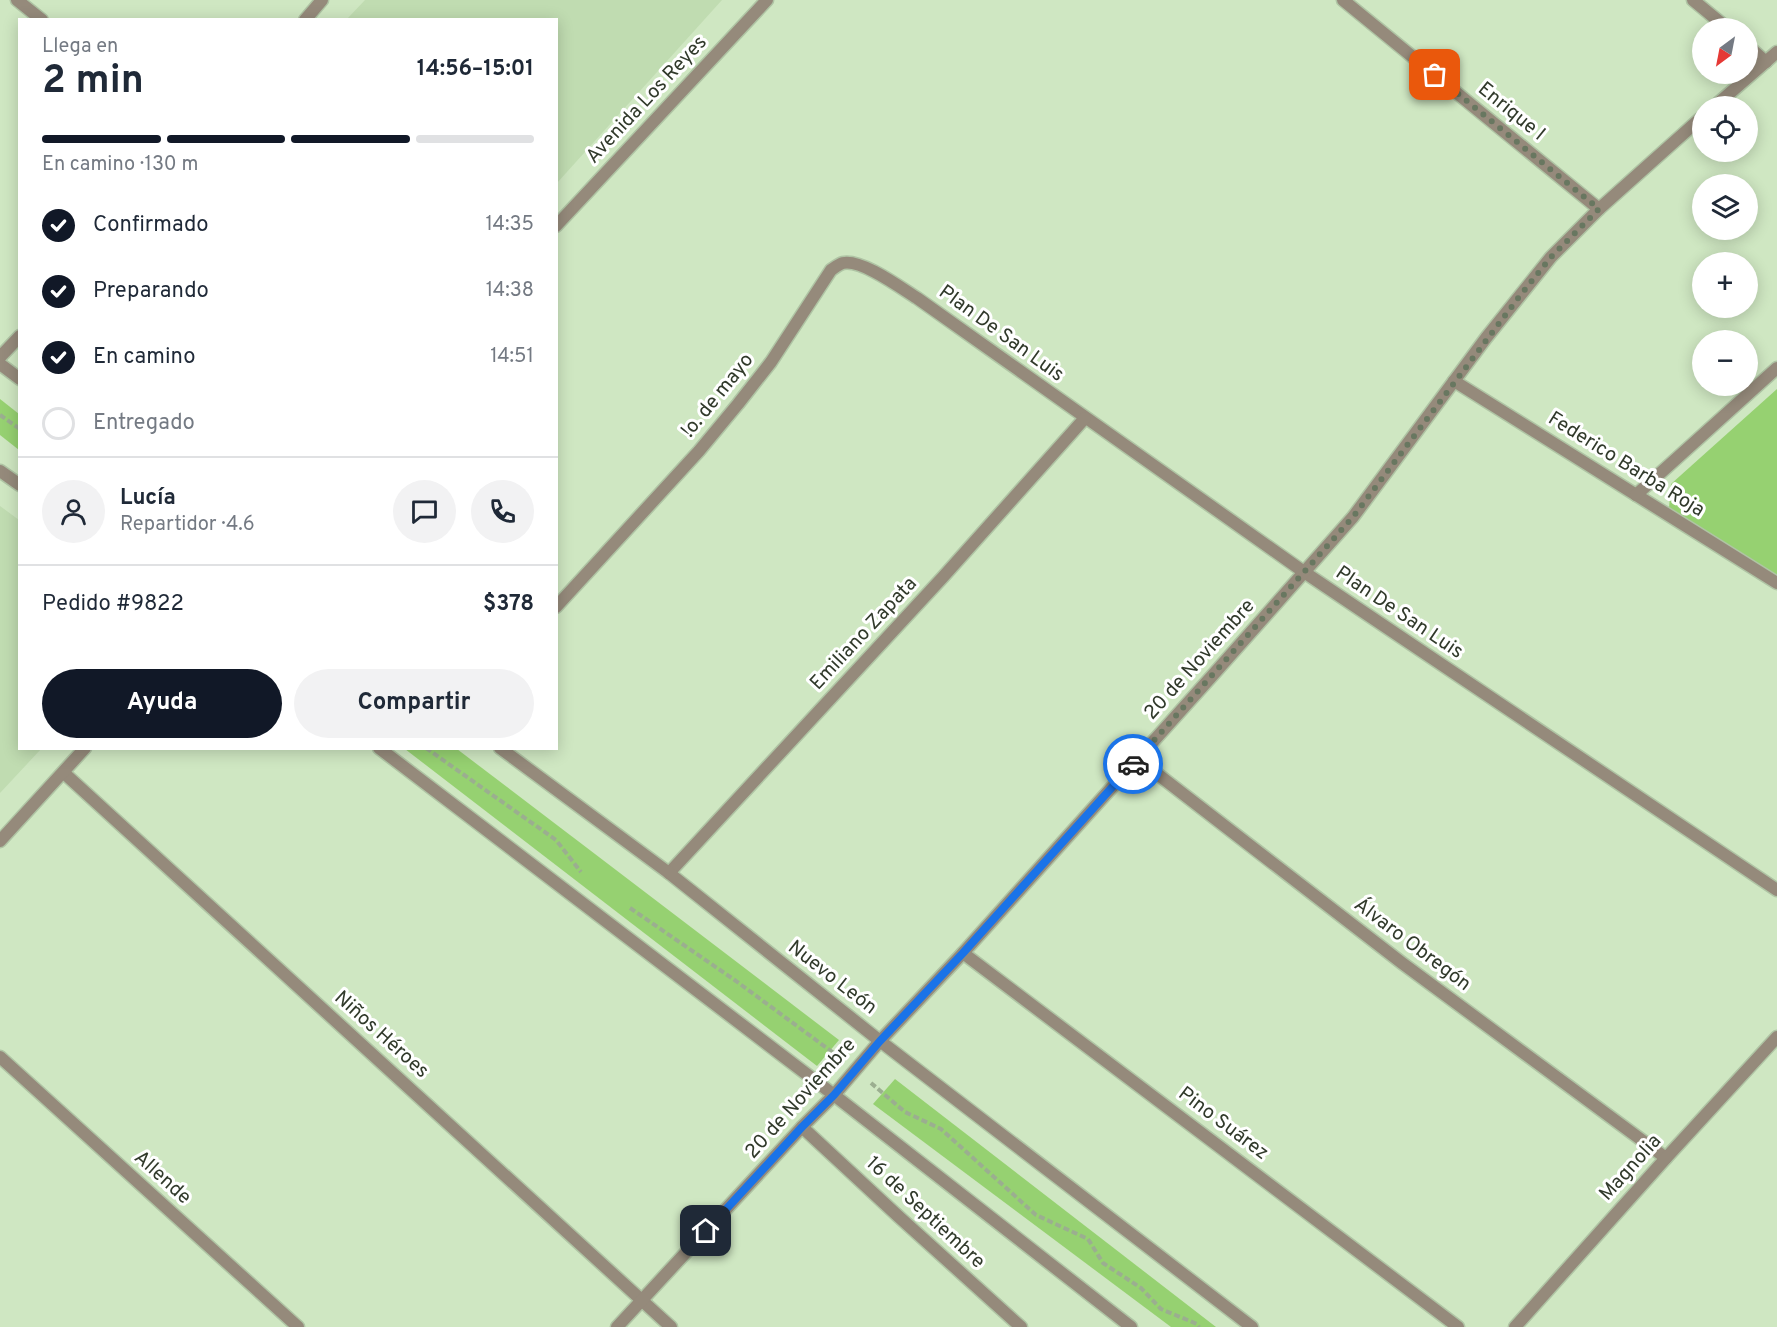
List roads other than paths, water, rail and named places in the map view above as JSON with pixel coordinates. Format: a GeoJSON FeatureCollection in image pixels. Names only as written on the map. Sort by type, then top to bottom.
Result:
{"type":"FeatureCollection","features":[{"type":"Feature","properties":{"kind":"street"},"geometry":{"type":"LineString","coordinates":[[17,0],[40,18]]}},
{"type":"Feature","properties":{"kind":"street"},"geometry":{"type":"LineString","coordinates":[[306,18],[322,0]]}},
{"type":"Feature","properties":{"kind":"street","name":"Avenida Los Reyes"},"geometry":{"type":"LineString","coordinates":[[558,224],[767,0]]}},
{"type":"Feature","properties":{"kind":"street","name":"Enrique I"},"geometry":{"type":"LineString","coordinates":[[1343,0],[1599,209]]}},
{"type":"Feature","properties":{"kind":"street"},"geometry":{"type":"LineString","coordinates":[[1693,0],[1715,18]]}},
{"type":"Feature","properties":{"kind":"street"},"geometry":{"type":"LineString","coordinates":[[1727,96],[1777,52]]}},
{"type":"Feature","properties":{"kind":"street"},"geometry":{"type":"LineString","coordinates":[[1758,55],[1766,62]]}},
{"type":"Feature","properties":{"kind":"street","name":"20 de Noviembre"},"geometry":{"type":"LineString","coordinates":[[617,1327],[834,1095],[880,1041],[963,953],[1353,517],[1486,339],[1551,257],[1599,209],[1692,126]]}},
{"type":"Feature","properties":{"kind":"street","name":"!o. de mayo"},"geometry":{"type":"LineString","coordinates":[[558,605],[699,451],[738,404],[771,362],[831,270],[843,263],[857,264],[881,275],[916,298]]}},
{"type":"Feature","properties":{"kind":"street","name":"Plan De San Luis"},"geometry":{"type":"LineString","coordinates":[[916,298],[1304,572],[1777,890]]}},
{"type":"Feature","properties":{"kind":"street"},"geometry":{"type":"LineString","coordinates":[[0,357],[18,338]]}},
{"type":"Feature","properties":{"kind":"street"},"geometry":{"type":"LineString","coordinates":[[0,364],[18,378]]}},
{"type":"Feature","properties":{"kind":"street"},"geometry":{"type":"LineString","coordinates":[[1636,495],[1777,368]]}},
{"type":"Feature","properties":{"kind":"street","name":"Federico Barba Roja"},"geometry":{"type":"LineString","coordinates":[[1455,381],[1777,583]]}},
{"type":"Feature","properties":{"kind":"street","name":"Emiliano Zapata"},"geometry":{"type":"LineString","coordinates":[[669,873],[943,577],[1085,418]]}},
{"type":"Feature","properties":{"kind":"street"},"geometry":{"type":"LineString","coordinates":[[0,471],[18,484]]}},
{"type":"Feature","properties":{"kind":"street"},"geometry":{"type":"LineString","coordinates":[[0,841],[83,750]]}},
{"type":"Feature","properties":{"kind":"street"},"geometry":{"type":"LineString","coordinates":[[382,750],[834,1095],[1131,1327]]}},
{"type":"Feature","properties":{"kind":"street","name":"Nuevo León"},"geometry":{"type":"LineString","coordinates":[[503,750],[669,873],[880,1041],[1252,1327]]}},
{"type":"Feature","properties":{"kind":"street","name":"Álvaro Obregón"},"geometry":{"type":"LineString","coordinates":[[1138,759],[1402,963],[1666,1158]]}},
{"type":"Feature","properties":{"kind":"street","name":"Niños Héroes"},"geometry":{"type":"LineString","coordinates":[[64,773],[671,1327]]}},
{"type":"Feature","properties":{"kind":"street","name":"Pino Suárez"},"geometry":{"type":"LineString","coordinates":[[963,953],[1458,1327]]}},
{"type":"Feature","properties":{"kind":"street","name":"Magnolia"},"geometry":{"type":"LineString","coordinates":[[1515,1327],[1777,1037]]}},
{"type":"Feature","properties":{"kind":"street","name":"Allende"},"geometry":{"type":"LineString","coordinates":[[0,1057],[298,1327]]}},
{"type":"Feature","properties":{"kind":"street","name":"16 de Septiembre"},"geometry":{"type":"LineString","coordinates":[[802,1127],[1022,1327]]}}]}
